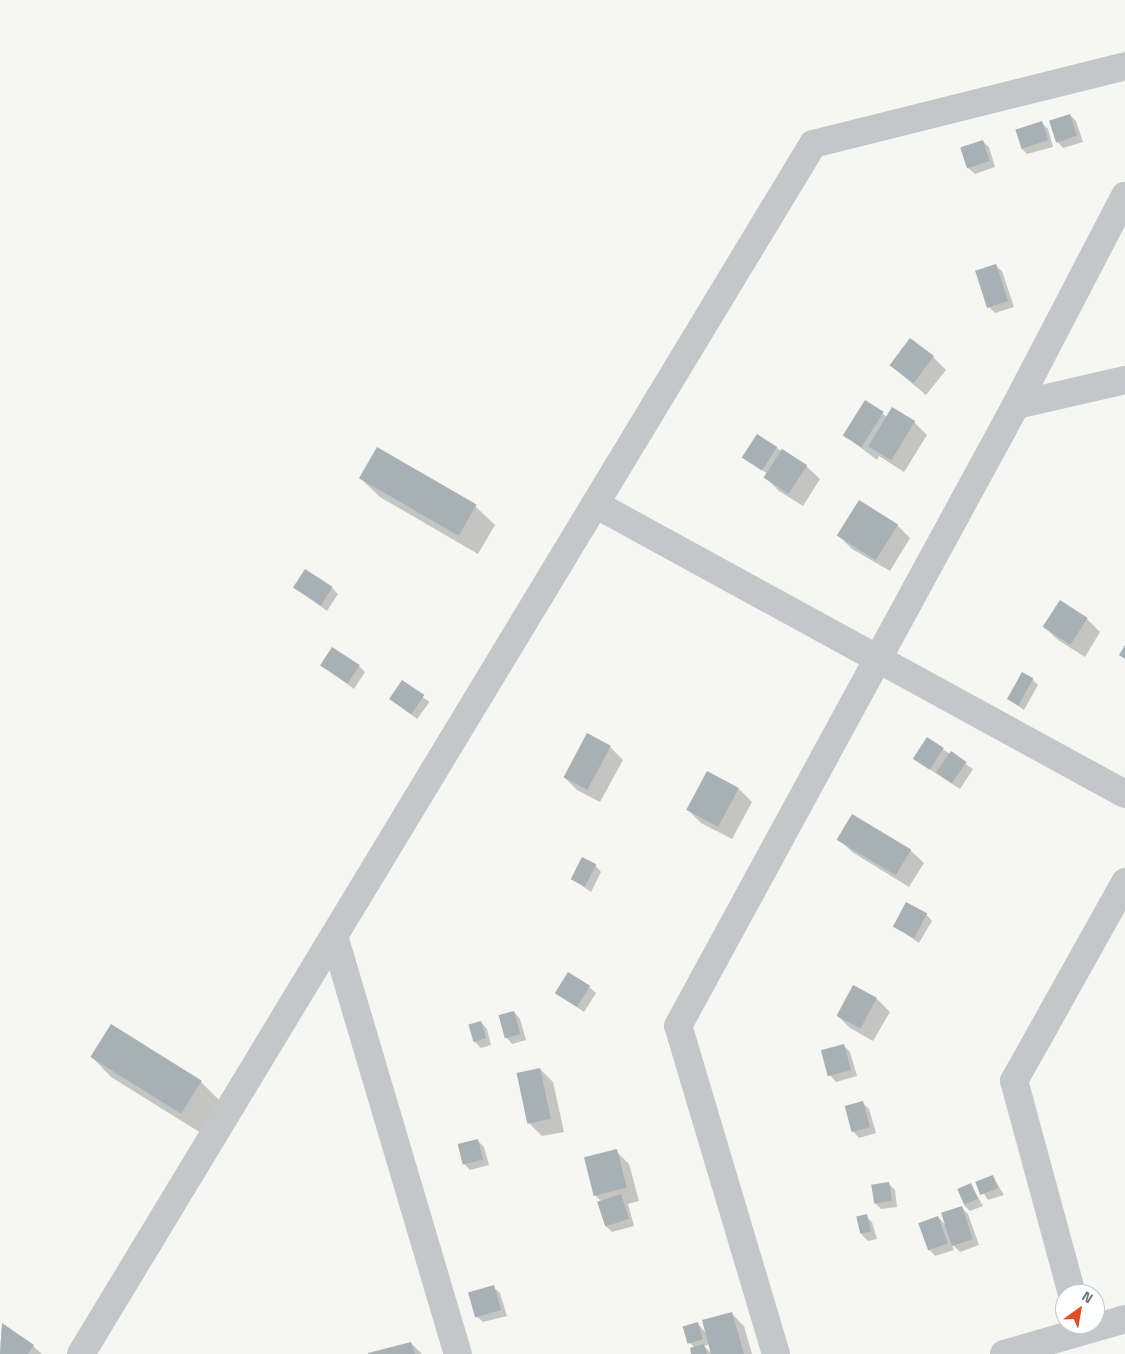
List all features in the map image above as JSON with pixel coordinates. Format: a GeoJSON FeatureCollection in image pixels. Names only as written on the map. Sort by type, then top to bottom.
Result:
{"type":"FeatureCollection","features":[{"type":"Feature","properties":{"kind":"street"},"geometry":{"type":"LineString","coordinates":[[81,1354],[813,144],[1125,66]]}},
{"type":"Feature","properties":{"kind":"street"},"geometry":{"type":"LineString","coordinates":[[776,1354],[678,1026],[1016,405],[1125,196]]}},
{"type":"Feature","properties":{"kind":"street"},"geometry":{"type":"LineString","coordinates":[[1016,405],[1125,380]]}},
{"type":"Feature","properties":{"kind":"street"},"geometry":{"type":"LineString","coordinates":[[595,504],[1125,794]]}},
{"type":"Feature","properties":{"kind":"street"},"geometry":{"type":"LineString","coordinates":[[1069,1284],[1014,1082],[1125,882]]}},
{"type":"Feature","properties":{"kind":"street"},"geometry":{"type":"LineString","coordinates":[[334,936],[458,1354]]}},
{"type":"Feature","properties":{"kind":"street"},"geometry":{"type":"LineString","coordinates":[[1105,1323],[1125,1319]]}},
{"type":"Feature","properties":{"kind":"street"},"geometry":{"type":"LineString","coordinates":[[1004,1354],[1063,1334]]}},
{"type":"Feature","properties":{"kind":"building"},"geometry":{"type":"Polygon","coordinates":[[[1070,114],[1077,136],[1056,143],[1049,121],[1070,114]]]}},
{"type":"Feature","properties":{"kind":"building"},"geometry":{"type":"Polygon","coordinates":[[[1042,121],[1048,140],[1022,149],[1015,130],[1042,121]]]}},
{"type":"Feature","properties":{"kind":"building"},"geometry":{"type":"Polygon","coordinates":[[[983,140],[990,161],[967,168],[960,147],[983,140]]]}},
{"type":"Feature","properties":{"kind":"building"},"geometry":{"type":"Polygon","coordinates":[[[996,264],[1008,301],[987,308],[975,271],[996,264]]]}},
{"type":"Feature","properties":{"kind":"building"},"geometry":{"type":"Polygon","coordinates":[[[910,338],[934,356],[913,383],[890,365],[910,338]]]}},
{"type":"Feature","properties":{"kind":"building"},"geometry":{"type":"Polygon","coordinates":[[[865,400],[884,412],[861,447],[843,436],[865,400]]]}},
{"type":"Feature","properties":{"kind":"building"},"geometry":{"type":"Polygon","coordinates":[[[892,407],[915,421],[891,460],[868,446],[892,407]]]}},
{"type":"Feature","properties":{"kind":"building"},"geometry":{"type":"Polygon","coordinates":[[[757,434],[777,447],[762,471],[742,457],[757,434]]]}},
{"type":"Feature","properties":{"kind":"building"},"geometry":{"type":"Polygon","coordinates":[[[377,447],[477,504],[459,536],[359,478],[377,447]]]}},
{"type":"Feature","properties":{"kind":"building"},"geometry":{"type":"Polygon","coordinates":[[[782,449],[807,465],[789,494],[763,478],[782,449]]]}},
{"type":"Feature","properties":{"kind":"building"},"geometry":{"type":"Polygon","coordinates":[[[859,500],[898,524],[876,560],[837,536],[859,500]]]}},
{"type":"Feature","properties":{"kind":"building"},"geometry":{"type":"Polygon","coordinates":[[[305,569],[333,587],[321,605],[293,587],[305,569]]]}},
{"type":"Feature","properties":{"kind":"building"},"geometry":{"type":"Polygon","coordinates":[[[1060,600],[1088,618],[1070,645],[1043,627],[1060,600]]]}},
{"type":"Feature","properties":{"kind":"building"},"geometry":{"type":"Polygon","coordinates":[[[1125,645],[1125,659],[1119,655],[1125,645]]]}},
{"type":"Feature","properties":{"kind":"building"},"geometry":{"type":"Polygon","coordinates":[[[332,647],[360,665],[348,683],[320,665],[332,647]]]}},
{"type":"Feature","properties":{"kind":"building"},"geometry":{"type":"Polygon","coordinates":[[[1022,672],[1033,678],[1018,705],[1007,699],[1022,672]]]}},
{"type":"Feature","properties":{"kind":"building"},"geometry":{"type":"Polygon","coordinates":[[[402,680],[424,695],[412,714],[389,699],[402,680]]]}},
{"type":"Feature","properties":{"kind":"building"},"geometry":{"type":"Polygon","coordinates":[[[587,733],[611,746],[587,790],[564,777],[587,733]]]}},
{"type":"Feature","properties":{"kind":"building"},"geometry":{"type":"Polygon","coordinates":[[[927,737],[944,748],[930,770],[913,759],[927,737]]]}},
{"type":"Feature","properties":{"kind":"building"},"geometry":{"type":"Polygon","coordinates":[[[951,751],[967,762],[952,783],[936,772],[951,751]]]}},
{"type":"Feature","properties":{"kind":"building"},"geometry":{"type":"Polygon","coordinates":[[[707,771],[739,788],[718,827],[686,810],[707,771]]]}},
{"type":"Feature","properties":{"kind":"building"},"geometry":{"type":"Polygon","coordinates":[[[852,814],[911,850],[896,875],[837,840],[852,814]]]}},
{"type":"Feature","properties":{"kind":"building"},"geometry":{"type":"Polygon","coordinates":[[[582,857],[596,864],[585,887],[571,879],[582,857]]]}},
{"type":"Feature","properties":{"kind":"building"},"geometry":{"type":"Polygon","coordinates":[[[906,902],[927,913],[914,938],[893,927],[906,902]]]}},
{"type":"Feature","properties":{"kind":"building"},"geometry":{"type":"Polygon","coordinates":[[[568,972],[590,986],[577,1007],[555,993],[568,972]]]}},
{"type":"Feature","properties":{"kind":"building"},"geometry":{"type":"Polygon","coordinates":[[[853,985],[877,998],[860,1029],[837,1016],[853,985]]]}},
{"type":"Feature","properties":{"kind":"building"},"geometry":{"type":"Polygon","coordinates":[[[514,1011],[520,1034],[505,1038],[499,1015],[514,1011]]]}},
{"type":"Feature","properties":{"kind":"building"},"geometry":{"type":"Polygon","coordinates":[[[481,1021],[486,1038],[473,1042],[469,1025],[481,1021]]]}},
{"type":"Feature","properties":{"kind":"building"},"geometry":{"type":"Polygon","coordinates":[[[111,1024],[202,1081],[181,1114],[90,1057],[111,1024]]]}},
{"type":"Feature","properties":{"kind":"building"},"geometry":{"type":"Polygon","coordinates":[[[844,1044],[851,1070],[828,1076],[821,1050],[844,1044]]]}},
{"type":"Feature","properties":{"kind":"building"},"geometry":{"type":"Polygon","coordinates":[[[540,1068],[551,1119],[527,1124],[517,1073],[540,1068]]]}},
{"type":"Feature","properties":{"kind":"building"},"geometry":{"type":"Polygon","coordinates":[[[863,1101],[870,1127],[852,1132],[845,1106],[863,1101]]]}},
{"type":"Feature","properties":{"kind":"building"},"geometry":{"type":"Polygon","coordinates":[[[478,1139],[483,1159],[463,1164],[458,1144],[478,1139]]]}},
{"type":"Feature","properties":{"kind":"building"},"geometry":{"type":"Polygon","coordinates":[[[617,1149],[627,1188],[594,1196],[584,1157],[617,1149]]]}},
{"type":"Feature","properties":{"kind":"building"},"geometry":{"type":"Polygon","coordinates":[[[993,1175],[998,1188],[980,1195],[975,1182],[993,1175]]]}},
{"type":"Feature","properties":{"kind":"building"},"geometry":{"type":"Polygon","coordinates":[[[889,1182],[892,1201],[874,1204],[871,1185],[889,1182]]]}},
{"type":"Feature","properties":{"kind":"building"},"geometry":{"type":"Polygon","coordinates":[[[971,1183],[978,1199],[964,1205],[957,1189],[971,1183]]]}},
{"type":"Feature","properties":{"kind":"building"},"geometry":{"type":"Polygon","coordinates":[[[621,1194],[629,1219],[605,1226],[597,1202],[621,1194]]]}},
{"type":"Feature","properties":{"kind":"building"},"geometry":{"type":"Polygon","coordinates":[[[962,1206],[973,1239],[952,1246],[941,1213],[962,1206]]]}},
{"type":"Feature","properties":{"kind":"building"},"geometry":{"type":"Polygon","coordinates":[[[867,1214],[871,1232],[860,1234],[856,1216],[867,1214]]]}},
{"type":"Feature","properties":{"kind":"building"},"geometry":{"type":"Polygon","coordinates":[[[938,1216],[948,1243],[928,1250],[918,1223],[938,1216]]]}},
{"type":"Feature","properties":{"kind":"building"},"geometry":{"type":"Polygon","coordinates":[[[494,1285],[501,1310],[475,1317],[468,1292],[494,1285]]]}},
{"type":"Feature","properties":{"kind":"building"},"geometry":{"type":"Polygon","coordinates":[[[732,1312],[744,1354],[711,1354],[702,1320],[732,1312]]]}},
{"type":"Feature","properties":{"kind":"building"},"geometry":{"type":"Polygon","coordinates":[[[698,1322],[703,1339],[688,1344],[683,1326],[698,1322]]]}},
{"type":"Feature","properties":{"kind":"building"},"geometry":{"type":"Polygon","coordinates":[[[2,1323],[34,1345],[28,1354],[0,1354],[2,1323]]]}},
{"type":"Feature","properties":{"kind":"building"},"geometry":{"type":"Polygon","coordinates":[[[411,1342],[415,1354],[368,1354],[368,1353],[411,1342]]]}},
{"type":"Feature","properties":{"kind":"building"},"geometry":{"type":"Polygon","coordinates":[[[704,1344],[707,1354],[691,1354],[690,1348],[704,1344]]]}}]}
